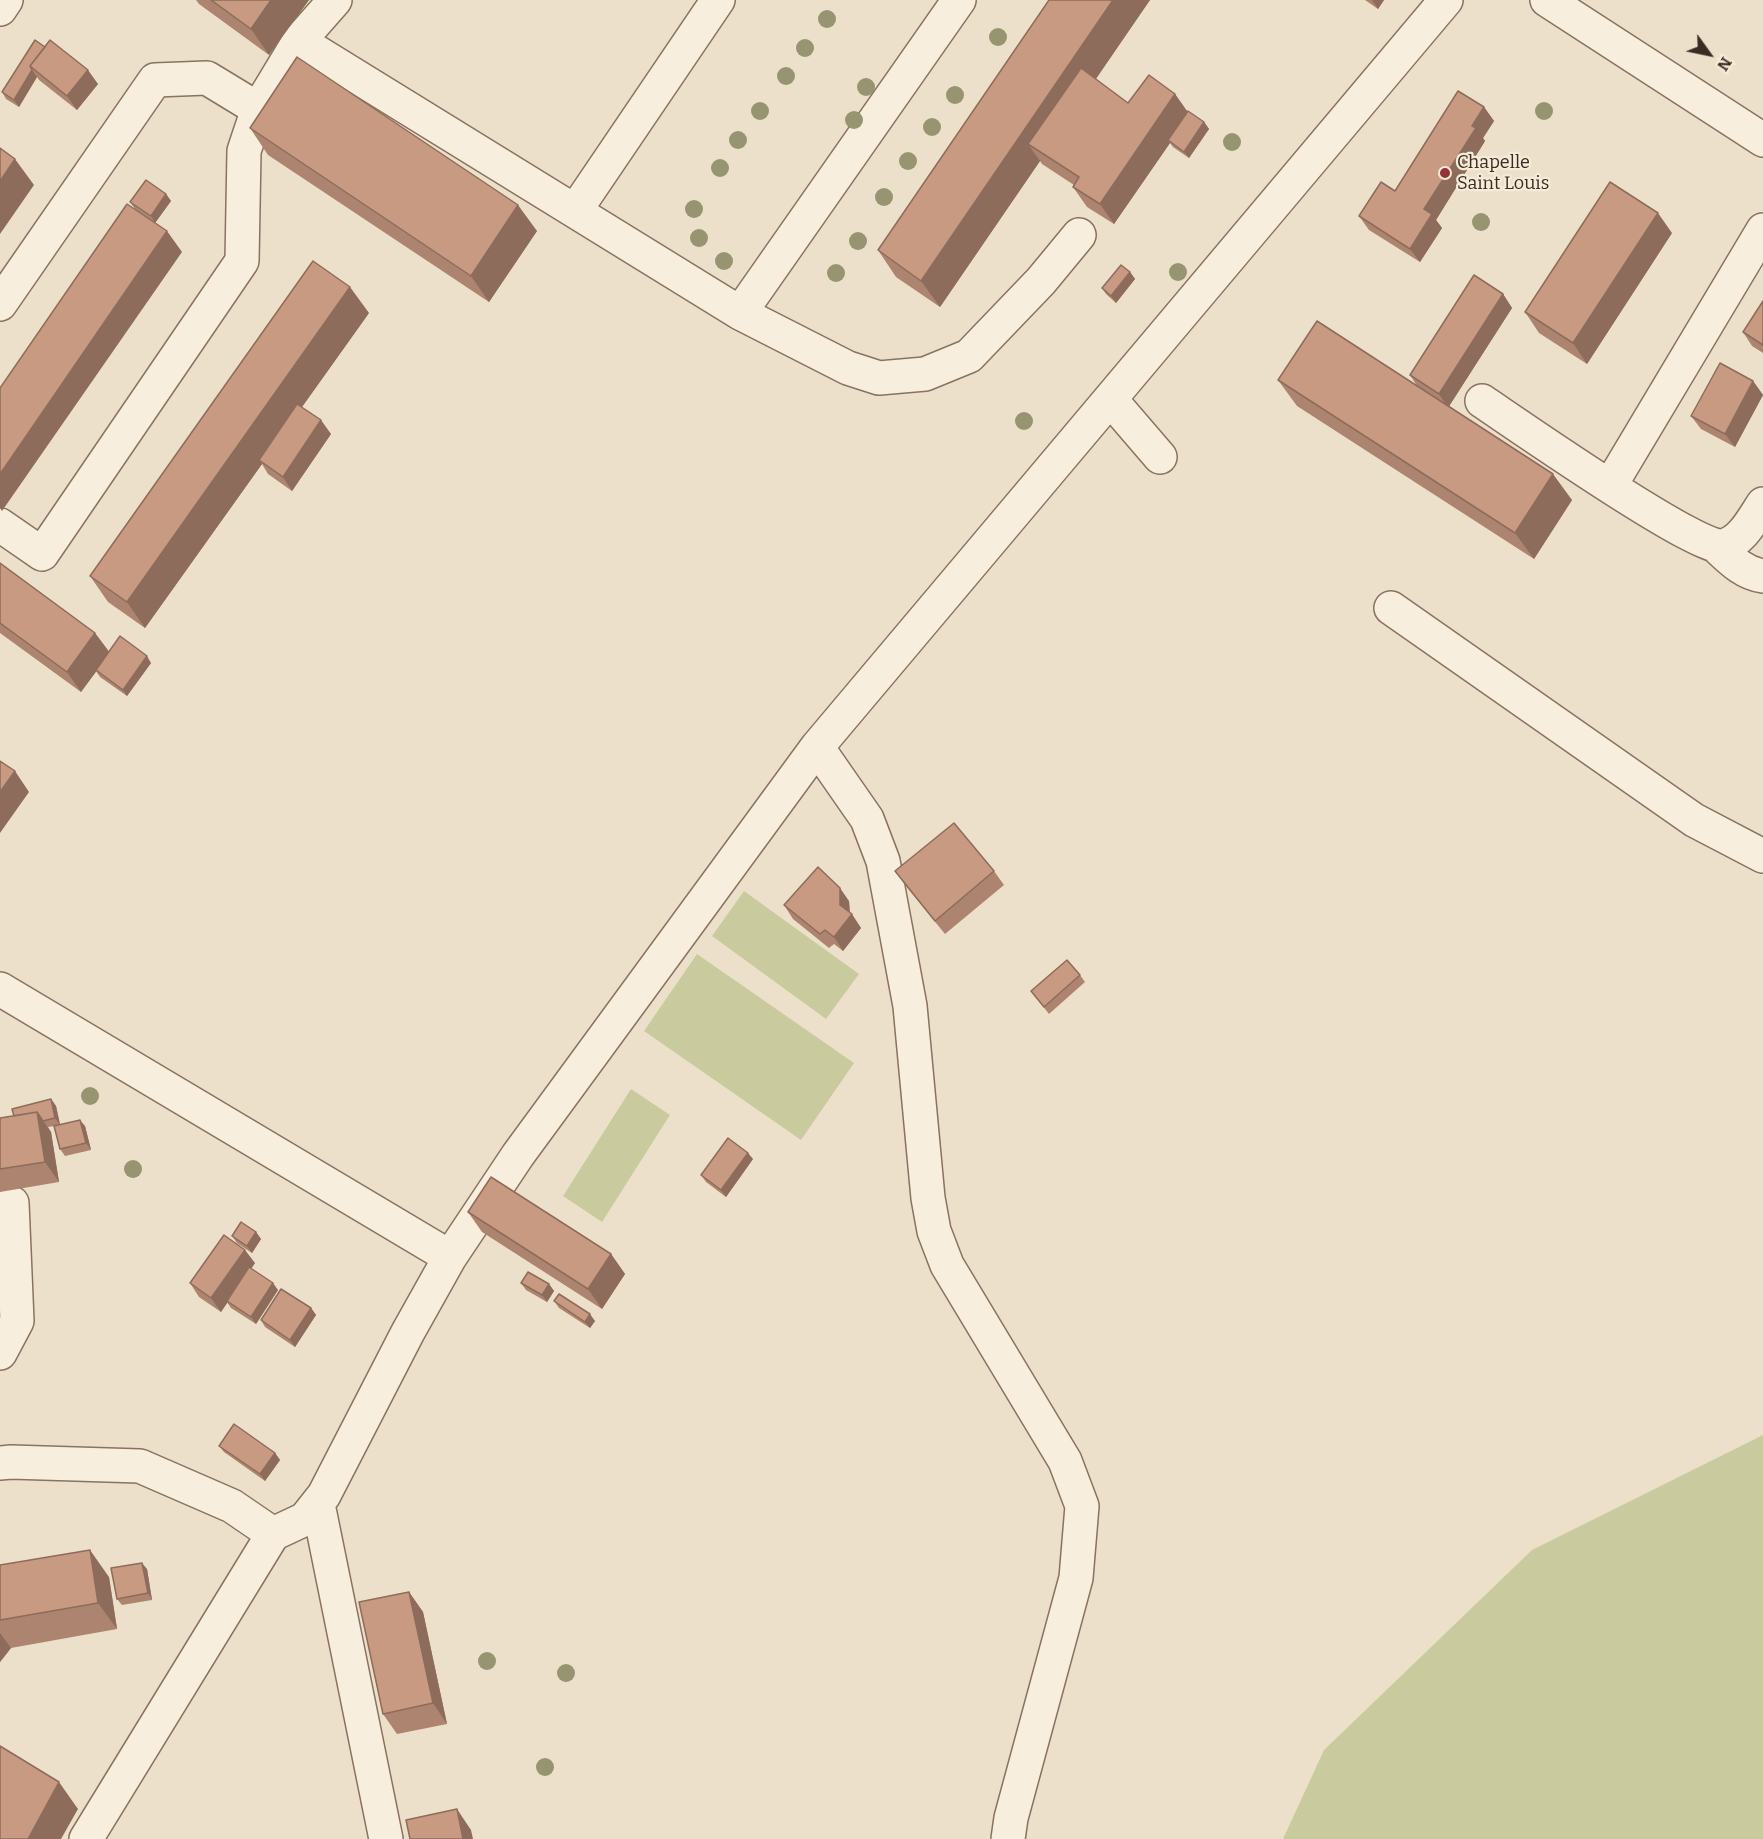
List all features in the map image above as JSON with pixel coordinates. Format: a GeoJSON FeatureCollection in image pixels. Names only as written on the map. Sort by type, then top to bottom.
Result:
{"type":"FeatureCollection","features":[{"type":"Feature","properties":{"kind":"lane"},"geometry":{"type":"LineString","coordinates":[[0,9],[6,0]]}},
{"type":"Feature","properties":{"kind":"lane"},"geometry":{"type":"LineString","coordinates":[[0,525],[42,554],[242,261],[244,151],[258,109],[299,41],[335,0]]}},
{"type":"Feature","properties":{"kind":"lane"},"geometry":{"type":"LineString","coordinates":[[575,211],[718,0]]}},
{"type":"Feature","properties":{"kind":"lane"},"geometry":{"type":"LineString","coordinates":[[740,313],[959,0]]}},
{"type":"Feature","properties":{"kind":"lane"},"geometry":{"type":"LineString","coordinates":[[86,1839],[273,1534],[305,1519],[324,1496],[408,1332],[450,1257],[518,1155],[818,747],[1446,0]]}},
{"type":"Feature","properties":{"kind":"lane"},"geometry":{"type":"LineString","coordinates":[[1546,0],[1763,140]]}},
{"type":"Feature","properties":{"kind":"lane"},"geometry":{"type":"LineString","coordinates":[[299,41],[740,313],[848,368],[879,378],[925,374],[969,356],[1041,281],[1079,235]]}},
{"type":"Feature","properties":{"kind":"lane"},"geometry":{"type":"LineString","coordinates":[[0,304],[155,80],[207,78],[258,109]]}},
{"type":"Feature","properties":{"kind":"lane"},"geometry":{"type":"LineString","coordinates":[[1610,486],[1763,230]]}},
{"type":"Feature","properties":{"kind":"lane"},"geometry":{"type":"LineString","coordinates":[[1111,400],[1160,458]]}},
{"type":"Feature","properties":{"kind":"lane"},"geometry":{"type":"LineString","coordinates":[[1482,401],[1679,530],[1716,546],[1737,566],[1747,572],[1763,576]]}},
{"type":"Feature","properties":{"kind":"lane"},"geometry":{"type":"LineString","coordinates":[[1716,546],[1731,543],[1740,536],[1763,504]]}},
{"type":"Feature","properties":{"kind":"lane"},"geometry":{"type":"LineString","coordinates":[[1391,608],[1694,820],[1763,856]]}},
{"type":"Feature","properties":{"kind":"lane"},"geometry":{"type":"LineString","coordinates":[[818,747],[867,819],[883,861],[910,1006],[928,1198],[934,1231],[947,1265],[1065,1461],[1082,1506],[1076,1578],[1011,1818],[1008,1839]]}},
{"type":"Feature","properties":{"kind":"lane"},"geometry":{"type":"LineString","coordinates":[[0,989],[450,1257]]}},
{"type":"Feature","properties":{"kind":"lane"},"geometry":{"type":"LineString","coordinates":[[0,1353],[17,1321],[12,1203]]}},
{"type":"Feature","properties":{"kind":"lane"},"geometry":{"type":"LineString","coordinates":[[0,1463],[140,1466],[232,1506],[273,1534]]}},
{"type":"Feature","properties":{"kind":"lane"},"geometry":{"type":"LineString","coordinates":[[318,1504],[386,1839]]}},
{"type":"Feature","properties":{"kind":"green space"},"geometry":{"type":"Polygon","coordinates":[[[744,891],[859,974],[826,1019],[712,936],[744,891]]]}},
{"type":"Feature","properties":{"kind":"green space"},"geometry":{"type":"Polygon","coordinates":[[[697,954],[854,1063],[801,1140],[644,1031],[697,954]]]}},
{"type":"Feature","properties":{"kind":"green space"},"geometry":{"type":"Polygon","coordinates":[[[631,1089],[670,1115],[602,1222],[563,1196],[631,1089]]]}},
{"type":"Feature","properties":{"kind":"green space"},"geometry":{"type":"Polygon","coordinates":[[[1763,1435],[1763,1839],[1283,1839],[1324,1750],[1532,1550],[1763,1435]]]}},
{"type":"Feature","properties":{"kind":"building"},"geometry":{"type":"Polygon","coordinates":[[[211,0],[271,0],[251,29],[211,0]]]}},
{"type":"Feature","properties":{"kind":"building"},"geometry":{"type":"Polygon","coordinates":[[[1049,0],[1113,0],[921,281],[878,250],[1049,0]]]}},
{"type":"Feature","properties":{"kind":"building"},"geometry":{"type":"Polygon","coordinates":[[[35,40],[45,47],[30,66],[32,70],[14,100],[2,92],[35,40]]]}},
{"type":"Feature","properties":{"kind":"building"},"geometry":{"type":"Polygon","coordinates":[[[50,40],[88,70],[67,96],[30,66],[50,40]]]}},
{"type":"Feature","properties":{"kind":"building"},"geometry":{"type":"Polygon","coordinates":[[[297,57],[518,205],[471,276],[250,128],[297,57]]]}},
{"type":"Feature","properties":{"kind":"building"},"geometry":{"type":"Polygon","coordinates":[[[1081,68],[1128,103],[1149,75],[1175,94],[1100,204],[1073,187],[1079,177],[1028,144],[1081,68]]]}},
{"type":"Feature","properties":{"kind":"building"},"geometry":{"type":"Polygon","coordinates":[[[1458,91],[1484,107],[1472,126],[1476,128],[1424,209],[1432,214],[1410,249],[1359,216],[1381,182],[1395,191],[1458,91]]]}},
{"type":"Feature","properties":{"kind":"building"},"geometry":{"type":"Polygon","coordinates":[[[1188,111],[1204,122],[1184,152],[1168,140],[1188,111]]]}},
{"type":"Feature","properties":{"kind":"building"},"geometry":{"type":"Polygon","coordinates":[[[0,148],[15,159],[0,181],[0,148]]]}},
{"type":"Feature","properties":{"kind":"building"},"geometry":{"type":"Polygon","coordinates":[[[146,180],[166,194],[151,216],[130,202],[146,180]]]}},
{"type":"Feature","properties":{"kind":"building"},"geometry":{"type":"Polygon","coordinates":[[[1610,182],[1658,213],[1573,343],[1525,312],[1610,182]]]}},
{"type":"Feature","properties":{"kind":"building"},"geometry":{"type":"Polygon","coordinates":[[[127,204],[167,231],[0,474],[0,388],[127,204]]]}},
{"type":"Feature","properties":{"kind":"building"},"geometry":{"type":"Polygon","coordinates":[[[313,261],[350,287],[127,602],[90,576],[313,261]]]}},
{"type":"Feature","properties":{"kind":"building"},"geometry":{"type":"Polygon","coordinates":[[[1121,265],[1130,272],[1111,296],[1102,288],[1121,265]]]}},
{"type":"Feature","properties":{"kind":"building"},"geometry":{"type":"Polygon","coordinates":[[[1474,275],[1503,294],[1439,394],[1410,375],[1474,275]]]}},
{"type":"Feature","properties":{"kind":"building"},"geometry":{"type":"Polygon","coordinates":[[[1763,301],[1763,345],[1743,332],[1763,301]]]}},
{"type":"Feature","properties":{"kind":"building"},"geometry":{"type":"Polygon","coordinates":[[[1317,321],[1553,474],[1515,533],[1278,380],[1317,321]]]}},
{"type":"Feature","properties":{"kind":"building"},"geometry":{"type":"Polygon","coordinates":[[[1720,363],[1753,381],[1725,434],[1691,416],[1720,363]]]}},
{"type":"Feature","properties":{"kind":"building"},"geometry":{"type":"Polygon","coordinates":[[[297,404],[321,420],[283,477],[259,460],[297,404]]]}},
{"type":"Feature","properties":{"kind":"building"},"geometry":{"type":"Polygon","coordinates":[[[0,563],[95,633],[67,672],[0,623],[0,563]]]}},
{"type":"Feature","properties":{"kind":"building"},"geometry":{"type":"Polygon","coordinates":[[[120,636],[147,656],[123,690],[96,670],[120,636]]]}},
{"type":"Feature","properties":{"kind":"building"},"geometry":{"type":"Polygon","coordinates":[[[0,761],[15,771],[0,792],[0,761]]]}},
{"type":"Feature","properties":{"kind":"building"},"geometry":{"type":"Polygon","coordinates":[[[954,823],[994,871],[935,921],[895,871],[954,823]]]}},
{"type":"Feature","properties":{"kind":"building"},"geometry":{"type":"Polygon","coordinates":[[[818,867],[840,888],[840,905],[852,914],[834,937],[825,930],[820,934],[784,905],[818,867]]]}},
{"type":"Feature","properties":{"kind":"building"},"geometry":{"type":"Polygon","coordinates":[[[1067,960],[1080,975],[1044,1007],[1031,991],[1067,960]]]}},
{"type":"Feature","properties":{"kind":"building"},"geometry":{"type":"Polygon","coordinates":[[[51,1099],[55,1118],[43,1121],[37,1112],[14,1116],[12,1109],[51,1099]]]}},
{"type":"Feature","properties":{"kind":"building"},"geometry":{"type":"Polygon","coordinates":[[[37,1112],[45,1162],[0,1169],[0,1118],[37,1112]]]}},
{"type":"Feature","properties":{"kind":"building"},"geometry":{"type":"Polygon","coordinates":[[[80,1120],[86,1143],[60,1149],[54,1126],[80,1120]]]}},
{"type":"Feature","properties":{"kind":"building"},"geometry":{"type":"Polygon","coordinates":[[[728,1138],[748,1153],[721,1190],[701,1175],[728,1138]]]}},
{"type":"Feature","properties":{"kind":"building"},"geometry":{"type":"Polygon","coordinates":[[[491,1177],[611,1254],[588,1289],[468,1212],[491,1177]]]}},
{"type":"Feature","properties":{"kind":"building"},"geometry":{"type":"Polygon","coordinates":[[[241,1222],[256,1232],[247,1246],[232,1236],[241,1222]]]}},
{"type":"Feature","properties":{"kind":"building"},"geometry":{"type":"Polygon","coordinates":[[[224,1235],[245,1250],[211,1298],[190,1283],[224,1235]]]}},
{"type":"Feature","properties":{"kind":"building"},"geometry":{"type":"Polygon","coordinates":[[[249,1267],[273,1283],[251,1317],[227,1301],[249,1267]]]}},
{"type":"Feature","properties":{"kind":"building"},"geometry":{"type":"Polygon","coordinates":[[[528,1272],[549,1284],[542,1295],[521,1283],[528,1272]]]}},
{"type":"Feature","properties":{"kind":"building"},"geometry":{"type":"Polygon","coordinates":[[[281,1289],[311,1308],[290,1340],[261,1320],[281,1289]]]}},
{"type":"Feature","properties":{"kind":"building"},"geometry":{"type":"Polygon","coordinates":[[[559,1294],[590,1314],[585,1322],[554,1301],[559,1294]]]}},
{"type":"Feature","properties":{"kind":"building"},"geometry":{"type":"Polygon","coordinates":[[[234,1424],[275,1453],[260,1474],[219,1446],[234,1424]]]}},
{"type":"Feature","properties":{"kind":"building"},"geometry":{"type":"Polygon","coordinates":[[[90,1550],[98,1603],[0,1620],[0,1565],[90,1550]]]}},
{"type":"Feature","properties":{"kind":"building"},"geometry":{"type":"Polygon","coordinates":[[[142,1563],[148,1593],[117,1599],[111,1568],[142,1563]]]}},
{"type":"Feature","properties":{"kind":"building"},"geometry":{"type":"Polygon","coordinates":[[[409,1592],[433,1703],[383,1714],[359,1602],[409,1592]]]}},
{"type":"Feature","properties":{"kind":"building"},"geometry":{"type":"Polygon","coordinates":[[[0,1746],[59,1782],[28,1839],[0,1839],[0,1746]]]}},
{"type":"Feature","properties":{"kind":"building"},"geometry":{"type":"Polygon","coordinates":[[[457,1809],[463,1839],[410,1839],[406,1820],[457,1809]]]}},
{"type":"Feature","properties":{"kind":"place","name":"Chapelle Saint Louis"},"geometry":{"type":"Point","coordinates":[1445,173]}}]}
